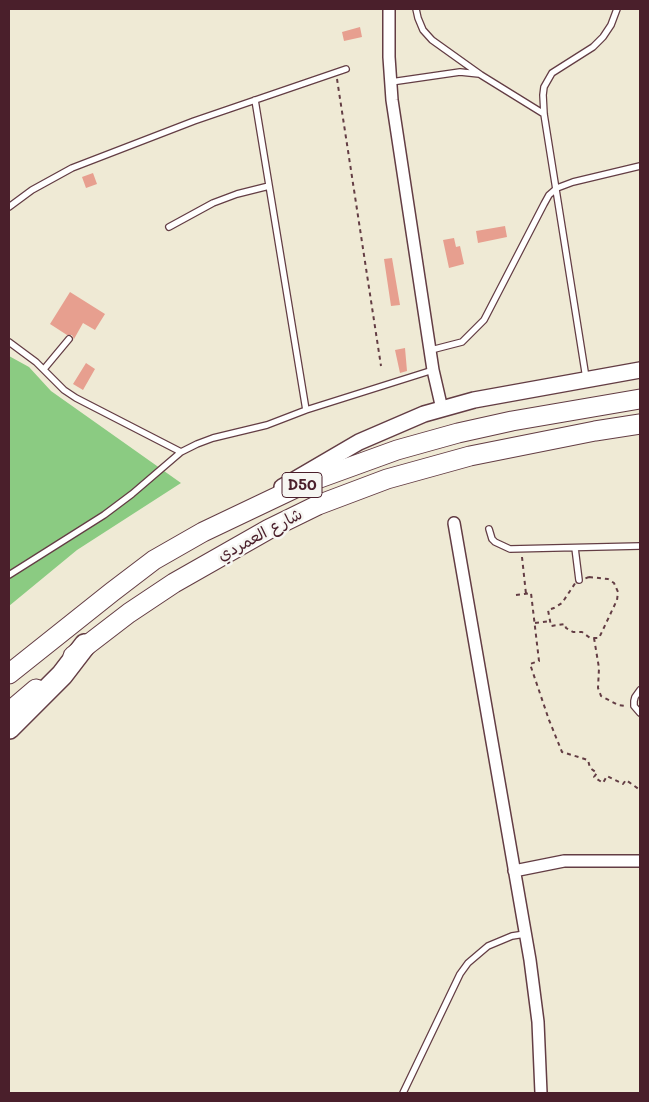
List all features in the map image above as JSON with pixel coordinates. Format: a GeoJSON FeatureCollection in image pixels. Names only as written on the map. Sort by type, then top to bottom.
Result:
{"type":"FeatureCollection","features":[{"type":"Feature","properties":{"kind":"highway"},"geometry":{"type":"LineString","coordinates":[[9,728],[62,675],[85,646]]}},
{"type":"Feature","properties":{"kind":"main road","name":"شارع العمردي"},"geometry":{"type":"LineString","coordinates":[[9,674],[104,597],[154,560],[203,532],[321,477],[366,460],[427,441],[485,426],[640,399]]}},
{"type":"Feature","properties":{"kind":"main road","name":"شارع العمردي"},"geometry":{"type":"LineString","coordinates":[[9,712],[85,646],[129,613],[221,556],[318,506],[387,479],[470,456],[595,431],[637,426]]}},
{"type":"Feature","properties":{"kind":"street"},"geometry":{"type":"LineString","coordinates":[[389,9],[391,82],[433,370],[442,409]]}},
{"type":"Feature","properties":{"kind":"street"},"geometry":{"type":"LineString","coordinates":[[254,507],[279,488],[305,472],[359,442],[408,420],[474,400],[640,370]]}},
{"type":"Feature","properties":{"kind":"street"},"geometry":{"type":"LineString","coordinates":[[454,523],[535,991],[541,1093]]}},
{"type":"Feature","properties":{"kind":"street"},"geometry":{"type":"LineString","coordinates":[[514,871],[564,861],[640,861]]}},
{"type":"Feature","properties":{"kind":"lane"},"geometry":{"type":"LineString","coordinates":[[416,9],[423,30],[432,40],[544,114]]}},
{"type":"Feature","properties":{"kind":"lane"},"geometry":{"type":"LineString","coordinates":[[586,379],[544,114],[543,95],[547,79],[552,73],[594,47],[603,37],[617,9]]}},
{"type":"Feature","properties":{"kind":"lane"},"geometry":{"type":"LineString","coordinates":[[9,207],[32,190],[72,168],[346,68]]}},
{"type":"Feature","properties":{"kind":"lane"},"geometry":{"type":"LineString","coordinates":[[391,82],[460,72],[481,74]]}},
{"type":"Feature","properties":{"kind":"lane"},"geometry":{"type":"LineString","coordinates":[[255,100],[306,410]]}},
{"type":"Feature","properties":{"kind":"lane"},"geometry":{"type":"LineString","coordinates":[[431,350],[462,342],[484,320],[544,204],[557,188],[573,182],[640,166]]}},
{"type":"Feature","properties":{"kind":"lane"},"geometry":{"type":"LineString","coordinates":[[169,227],[213,203],[237,194],[269,186]]}},
{"type":"Feature","properties":{"kind":"lane"},"geometry":{"type":"LineString","coordinates":[[44,370],[69,339]]}},
{"type":"Feature","properties":{"kind":"lane"},"geometry":{"type":"LineString","coordinates":[[9,342],[44,370],[64,390],[82,402],[181,452]]}},
{"type":"Feature","properties":{"kind":"lane"},"geometry":{"type":"LineString","coordinates":[[9,575],[104,515],[181,452],[213,438],[267,426],[306,410],[433,370]]}},
{"type":"Feature","properties":{"kind":"lane"},"geometry":{"type":"LineString","coordinates":[[489,529],[492,539],[498,545],[510,549],[640,546]]}},
{"type":"Feature","properties":{"kind":"lane"},"geometry":{"type":"LineString","coordinates":[[575,548],[579,580]]}},
{"type":"Feature","properties":{"kind":"lane"},"geometry":{"type":"LineString","coordinates":[[640,690],[635,697],[634,706],[640,713]]}},
{"type":"Feature","properties":{"kind":"lane"},"geometry":{"type":"LineString","coordinates":[[403,1093],[460,974],[468,963],[488,946],[512,936],[525,934]]}},
{"type":"Feature","properties":{"kind":"path"},"geometry":{"type":"LineString","coordinates":[[335,72],[381,366]]}},
{"type":"Feature","properties":{"kind":"path"},"geometry":{"type":"LineString","coordinates":[[521,549],[526,594]]}},
{"type":"Feature","properties":{"kind":"path"},"geometry":{"type":"LineString","coordinates":[[589,577],[605,578],[614,583],[618,592],[617,600],[599,638],[590,638],[582,632],[573,632],[566,628],[565,624],[551,626],[548,610],[562,603],[579,580],[589,577]]}},
{"type":"Feature","properties":{"kind":"path"},"geometry":{"type":"LineString","coordinates":[[516,596],[531,593],[539,661],[530,664],[562,752],[588,760],[590,768],[597,773],[594,777],[603,783],[607,776],[623,784],[626,780],[640,790]]}},
{"type":"Feature","properties":{"kind":"path"},"geometry":{"type":"LineString","coordinates":[[534,623],[550,621]]}},
{"type":"Feature","properties":{"kind":"path"},"geometry":{"type":"LineString","coordinates":[[594,638],[599,668],[598,688],[600,696],[618,705],[634,706]]}},
{"type":"Feature","properties":{"kind":"green space"},"geometry":{"type":"Polygon","coordinates":[[[9,356],[29,367],[51,391],[181,483],[77,550],[9,606],[9,356]]]}},
{"type":"Feature","properties":{"kind":"building"},"geometry":{"type":"Polygon","coordinates":[[[360,27],[362,37],[344,41],[342,32],[360,27]]]}},
{"type":"Feature","properties":{"kind":"building"},"geometry":{"type":"Polygon","coordinates":[[[93,173],[97,184],[86,188],[82,177],[93,173]]]}},
{"type":"Feature","properties":{"kind":"building"},"geometry":{"type":"Polygon","coordinates":[[[505,226],[507,237],[478,243],[476,231],[505,226]]]}},
{"type":"Feature","properties":{"kind":"building"},"geometry":{"type":"Polygon","coordinates":[[[454,238],[456,247],[460,246],[464,264],[449,268],[443,240],[454,238]]]}},
{"type":"Feature","properties":{"kind":"building"},"geometry":{"type":"Polygon","coordinates":[[[392,258],[400,305],[391,306],[384,259],[392,258]]]}},
{"type":"Feature","properties":{"kind":"building"},"geometry":{"type":"Polygon","coordinates":[[[70,292],[105,314],[95,330],[83,323],[74,339],[72,335],[67,335],[50,324],[70,292]]]}},
{"type":"Feature","properties":{"kind":"building"},"geometry":{"type":"Polygon","coordinates":[[[405,348],[407,371],[400,373],[395,350],[405,348]]]}},
{"type":"Feature","properties":{"kind":"building"},"geometry":{"type":"Polygon","coordinates":[[[86,363],[95,369],[83,390],[73,384],[86,363]]]}}]}
